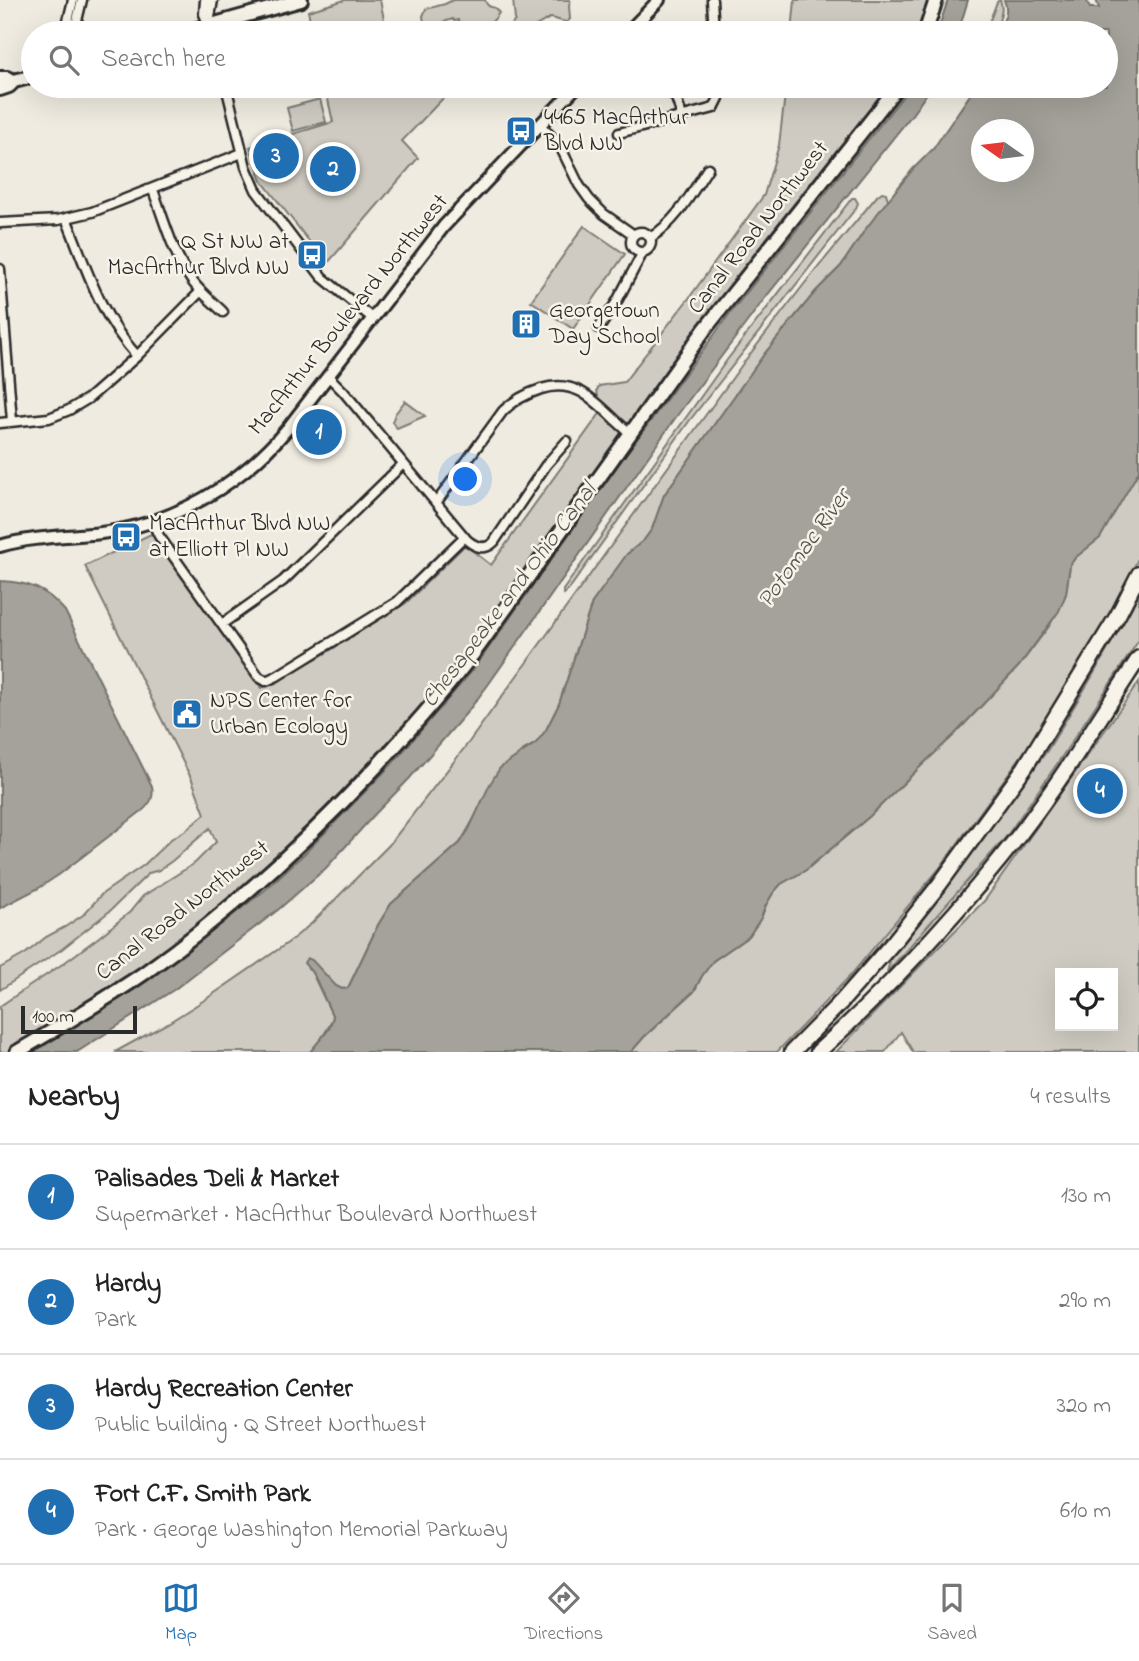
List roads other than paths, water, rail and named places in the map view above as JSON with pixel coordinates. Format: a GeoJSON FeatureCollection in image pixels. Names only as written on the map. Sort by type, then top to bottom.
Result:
{"type":"FeatureCollection","features":[{"type":"Feature","properties":{"kind":"highway"},"geometry":{"type":"LineString","coordinates":[[792,1052],[892,944],[1026,767],[1118,615],[1139,574]]}},
{"type":"Feature","properties":{"kind":"highway"},"geometry":{"type":"LineString","coordinates":[[818,1052],[850,1023],[932,938],[1020,834],[1139,658]]}},
{"type":"Feature","properties":{"kind":"main road"},"geometry":{"type":"LineString","coordinates":[[236,21],[301,0]]}},
{"type":"Feature","properties":{"kind":"main road"},"geometry":{"type":"LineString","coordinates":[[639,21],[659,0]]}},
{"type":"Feature","properties":{"kind":"main road"},"geometry":{"type":"LineString","coordinates":[[929,21],[936,0]]}},
{"type":"Feature","properties":{"kind":"main road"},"geometry":{"type":"LineString","coordinates":[[0,79],[14,81]]}},
{"type":"Feature","properties":{"kind":"main road"},"geometry":{"type":"LineString","coordinates":[[0,89],[21,79]]}},
{"type":"Feature","properties":{"kind":"main road","name":"MacArthur Boulevard Northwest"},"geometry":{"type":"LineString","coordinates":[[0,546],[36,538],[106,533],[130,528],[183,509],[229,483],[250,467],[283,434],[444,226],[566,98]]}},
{"type":"Feature","properties":{"kind":"main road","name":"Canal Road Northwest"},"geometry":{"type":"LineString","coordinates":[[17,1052],[108,997],[170,954],[253,888],[335,809],[417,723],[460,672],[733,292],[888,98]]}},
{"type":"Feature","properties":{"kind":"street"},"geometry":{"type":"LineString","coordinates":[[68,21],[74,0]]}},
{"type":"Feature","properties":{"kind":"street"},"geometry":{"type":"LineString","coordinates":[[77,21],[82,0]]}},
{"type":"Feature","properties":{"kind":"street"},"geometry":{"type":"LineString","coordinates":[[205,0],[204,14],[207,21]]}},
{"type":"Feature","properties":{"kind":"street"},"geometry":{"type":"LineString","coordinates":[[209,21],[213,0]]}},
{"type":"Feature","properties":{"kind":"street"},"geometry":{"type":"LineString","coordinates":[[712,0],[713,21]]}},
{"type":"Feature","properties":{"kind":"street"},"geometry":{"type":"LineString","coordinates":[[229,98],[246,167],[255,188],[317,271],[372,318]]}},
{"type":"Feature","properties":{"kind":"street"},"geometry":{"type":"LineString","coordinates":[[676,98],[682,116]]}},
{"type":"Feature","properties":{"kind":"street"},"geometry":{"type":"LineString","coordinates":[[619,133],[714,108],[719,98]]}},
{"type":"Feature","properties":{"kind":"street"},"geometry":{"type":"LineString","coordinates":[[540,125],[559,144],[589,199],[604,214],[634,235]]}},
{"type":"Feature","properties":{"kind":"street"},"geometry":{"type":"LineString","coordinates":[[0,223],[66,218],[102,209],[242,153]]}},
{"type":"Feature","properties":{"kind":"street"},"geometry":{"type":"LineString","coordinates":[[650,238],[674,220],[708,168]]}},
{"type":"Feature","properties":{"kind":"street"},"geometry":{"type":"LineString","coordinates":[[153,190],[179,258],[191,279],[223,312]]}},
{"type":"Feature","properties":{"kind":"street"},"geometry":{"type":"LineString","coordinates":[[66,218],[101,304],[117,332],[137,356]]}},
{"type":"Feature","properties":{"kind":"street"},"geometry":{"type":"LineString","coordinates":[[643,252],[632,246],[631,240],[639,232],[650,238]]}},
{"type":"Feature","properties":{"kind":"street"},"geometry":{"type":"LineString","coordinates":[[599,328],[616,303],[643,252],[650,247],[650,238]]}},
{"type":"Feature","properties":{"kind":"street"},"geometry":{"type":"LineString","coordinates":[[0,269],[12,421]]}},
{"type":"Feature","properties":{"kind":"street"},"geometry":{"type":"LineString","coordinates":[[0,423],[46,418],[74,407],[102,388],[201,291]]}},
{"type":"Feature","properties":{"kind":"street"},"geometry":{"type":"LineString","coordinates":[[328,376],[464,537],[481,547],[494,542],[546,465],[567,441]]}},
{"type":"Feature","properties":{"kind":"street"},"geometry":{"type":"LineString","coordinates":[[436,503],[503,411],[529,393],[558,385],[574,388],[630,433]]}},
{"type":"Feature","properties":{"kind":"street"},"geometry":{"type":"LineString","coordinates":[[222,624],[283,580],[403,464]]}},
{"type":"Feature","properties":{"kind":"street"},"geometry":{"type":"LineString","coordinates":[[152,521],[159,536],[261,678],[266,681],[397,602],[464,537]]}},
{"type":"Feature","properties":{"kind":"water"},"geometry":{"type":"Polygon","coordinates":[[[948,0],[968,0],[962,21],[941,21],[948,0]]]}},
{"type":"Feature","properties":{"kind":"water","name":"Potomac River"},"geometry":{"type":"Polygon","coordinates":[[[1004,0],[1089,0],[1087,2],[1090,8],[1099,8],[1096,0],[1139,0],[1139,471],[1100,538],[1070,565],[1066,594],[1059,611],[1019,666],[954,735],[870,816],[806,870],[781,884],[749,936],[713,961],[694,991],[631,1052],[310,1052],[329,1029],[333,1017],[314,975],[304,963],[307,958],[336,986],[348,988],[391,904],[460,843],[500,768],[536,743],[546,730],[559,704],[592,603],[627,554],[644,540],[652,529],[664,495],[765,353],[816,291],[841,266],[888,200],[933,149],[968,98],[1118,98],[1118,21],[1003,21],[1004,0]]]}},
{"type":"Feature","properties":{"kind":"water"},"geometry":{"type":"Polygon","coordinates":[[[901,98],[924,98],[765,298],[676,417],[468,711],[326,868],[279,909],[175,989],[77,1052],[32,1052],[135,989],[265,890],[392,764],[473,670],[626,454],[728,316],[901,98]]]}},
{"type":"Feature","properties":{"kind":"water"},"geometry":{"type":"Polygon","coordinates":[[[0,581],[37,588],[65,611],[152,786],[153,793],[143,810],[60,874],[0,908],[0,581]]]}},
{"type":"Feature","properties":{"kind":"place","name":"4465 MacArthur Blvd NW"},"geometry":{"type":"Point","coordinates":[521,131]}},
{"type":"Feature","properties":{"kind":"place","name":"Hardy Recreation Center"},"geometry":{"type":"Point","coordinates":[276,156]}},
{"type":"Feature","properties":{"kind":"place","name":"Hardy"},"geometry":{"type":"Point","coordinates":[333,169]}},
{"type":"Feature","properties":{"kind":"place","name":"Q St NW at MacArthur Blvd NW"},"geometry":{"type":"Point","coordinates":[312,255]}},
{"type":"Feature","properties":{"kind":"place","name":"Georgetown Day School"},"geometry":{"type":"Point","coordinates":[526,324]}},
{"type":"Feature","properties":{"kind":"place","name":"Palisades Deli & Market"},"geometry":{"type":"Point","coordinates":[319,432]}},
{"type":"Feature","properties":{"kind":"place","name":"MacArthur Blvd NW at Elliott Pl NW"},"geometry":{"type":"Point","coordinates":[126,537]}},
{"type":"Feature","properties":{"kind":"place","name":"NPS Center for Urban Ecology"},"geometry":{"type":"Point","coordinates":[187,714]}},
{"type":"Feature","properties":{"kind":"place","name":"Fort C.F. Smith Park"},"geometry":{"type":"Point","coordinates":[1100,791]}},
{"type":"Feature","properties":{"kind":"water label","name":"Chesapeake and Ohio Canal"},"geometry":{"type":"Point","coordinates":[510,596]}}]}
